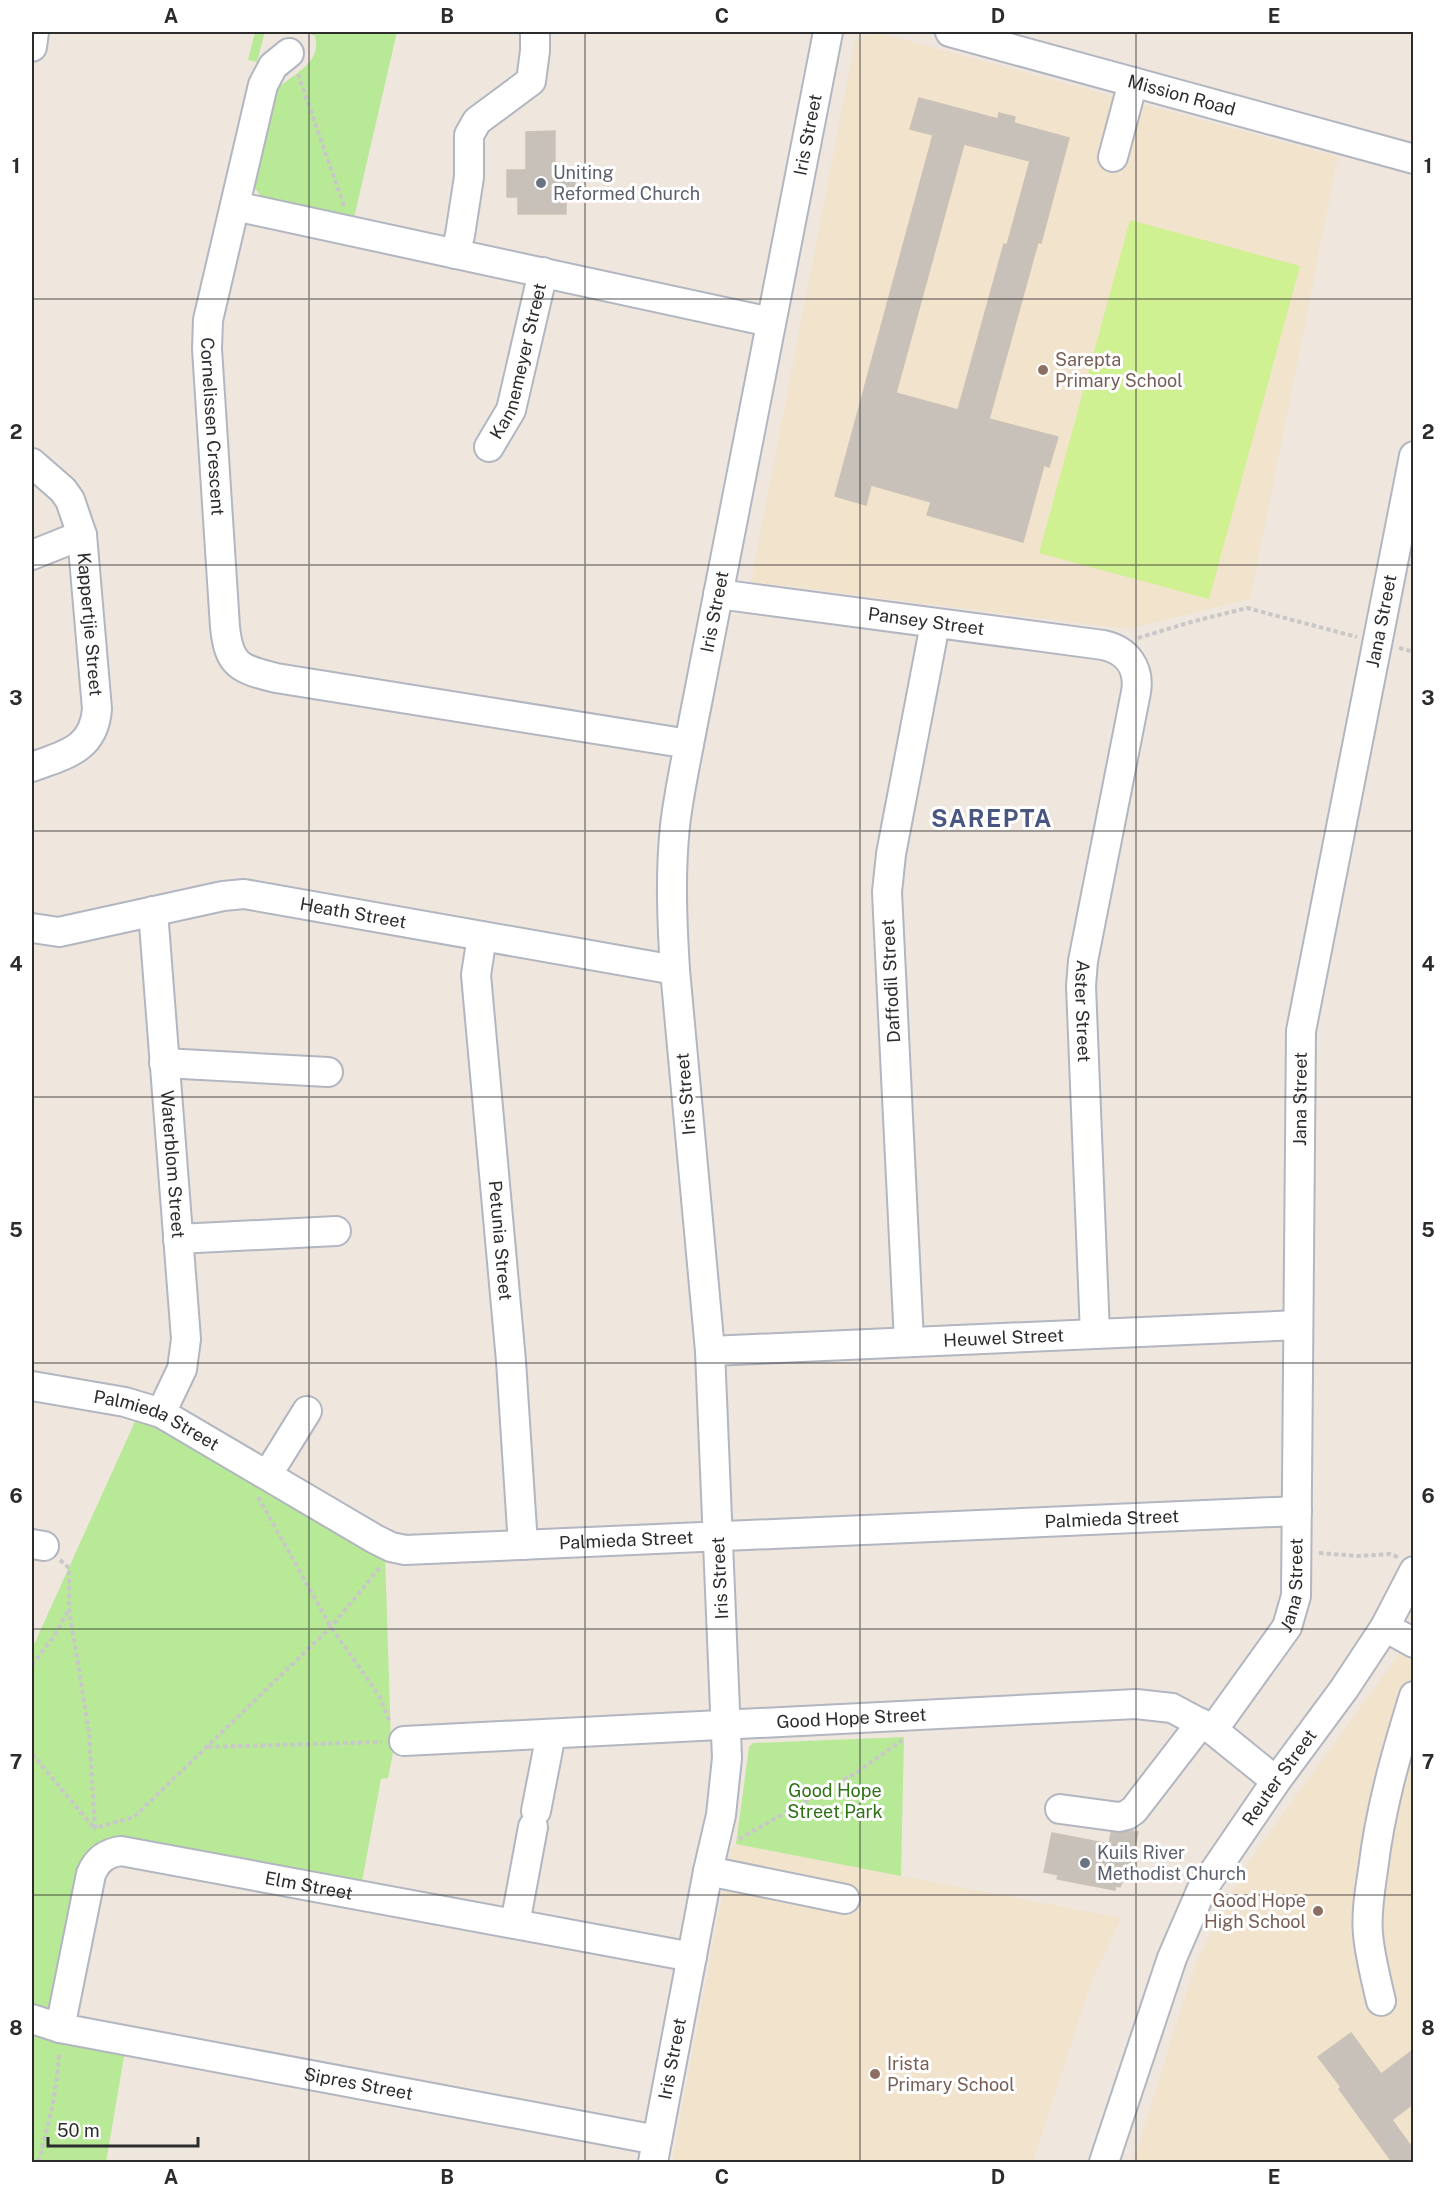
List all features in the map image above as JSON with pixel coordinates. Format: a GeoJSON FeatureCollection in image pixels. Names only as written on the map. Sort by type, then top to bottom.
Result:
{"type":"FeatureCollection","features":[{"type":"Feature","properties":{"kind":"street"},"geometry":{"type":"LineString","coordinates":[[32,47],[34,32]]}},
{"type":"Feature","properties":{"kind":"street"},"geometry":{"type":"LineString","coordinates":[[455,254],[469,177],[469,135],[477,121],[531,81],[535,32]]}},
{"type":"Feature","properties":{"kind":"street","name":"Iris Street"},"geometry":{"type":"LineString","coordinates":[[655,2151],[708,1871],[721,1815],[728,1758],[710,1351],[675,970],[672,927],[673,855],[688,744],[828,32]]}},
{"type":"Feature","properties":{"kind":"street","name":"Mission Road"},"geometry":{"type":"LineString","coordinates":[[960,33],[1413,159]]}},
{"type":"Feature","properties":{"kind":"street"},"geometry":{"type":"LineString","coordinates":[[289,53],[273,66],[263,85],[235,206],[770,322]]}},
{"type":"Feature","properties":{"kind":"street"},"geometry":{"type":"LineString","coordinates":[[1113,157],[1133,82]]}},
{"type":"Feature","properties":{"kind":"street","name":"Cornelissen Crescent"},"geometry":{"type":"LineString","coordinates":[[235,206],[208,320],[207,334],[225,627],[227,645],[233,660],[256,673],[276,678],[688,744]]}},
{"type":"Feature","properties":{"kind":"street","name":"Kannemeyer Street"},"geometry":{"type":"LineString","coordinates":[[489,447],[511,410],[543,272]]}},
{"type":"Feature","properties":{"kind":"street","name":"Jana Street"},"geometry":{"type":"LineString","coordinates":[[1060,1809],[1119,1817],[1134,1810],[1207,1726],[1287,1627],[1296,1596],[1301,1031],[1413,456]]}},
{"type":"Feature","properties":{"kind":"street","name":"Kappertjie Street"},"geometry":{"type":"LineString","coordinates":[[32,463],[63,490],[70,500],[82,536],[96,718],[91,734],[80,747],[32,767]]}},
{"type":"Feature","properties":{"kind":"street"},"geometry":{"type":"LineString","coordinates":[[32,555],[82,536]]}},
{"type":"Feature","properties":{"kind":"street","name":"Pansey Street"},"geometry":{"type":"LineString","coordinates":[[718,594],[1103,645],[1123,654]]}},
{"type":"Feature","properties":{"kind":"street","name":"Daffodil Street"},"geometry":{"type":"LineString","coordinates":[[909,1342],[887,892],[891,854],[935,624]]}},
{"type":"Feature","properties":{"kind":"street","name":"Aster Street"},"geometry":{"type":"LineString","coordinates":[[1095,1334],[1081,986],[1083,961],[1138,684],[1137,675],[1123,654]]}},
{"type":"Feature","properties":{"kind":"street","name":"Heath Street"},"geometry":{"type":"LineString","coordinates":[[32,928],[59,932],[223,896],[244,894],[675,970]]}},
{"type":"Feature","properties":{"kind":"street","name":"Waterblom Street"},"geometry":{"type":"LineString","coordinates":[[153,911],[185,1348],[177,1380],[160,1413]]}},
{"type":"Feature","properties":{"kind":"street","name":"Petunia Street"},"geometry":{"type":"LineString","coordinates":[[482,936],[477,975],[511,1361],[523,1545]]}},
{"type":"Feature","properties":{"kind":"street"},"geometry":{"type":"LineString","coordinates":[[164,1063],[328,1072]]}},
{"type":"Feature","properties":{"kind":"street"},"geometry":{"type":"LineString","coordinates":[[178,1239],[336,1231]]}},
{"type":"Feature","properties":{"kind":"street","name":"Heuwel Street"},"geometry":{"type":"LineString","coordinates":[[710,1351],[1298,1325]]}},
{"type":"Feature","properties":{"kind":"street","name":"Palmieda Street"},"geometry":{"type":"LineString","coordinates":[[32,1386],[125,1401],[160,1413],[261,1483],[391,1547],[418,1551],[1298,1512]]}},
{"type":"Feature","properties":{"kind":"street"},"geometry":{"type":"LineString","coordinates":[[261,1483],[307,1411]]}},
{"type":"Feature","properties":{"kind":"street","name":"Reuter Street"},"geometry":{"type":"LineString","coordinates":[[1104,2163],[1172,1958],[1201,1891],[1276,1780],[1344,1689],[1385,1627],[1409,1566]]}},
{"type":"Feature","properties":{"kind":"street"},"geometry":{"type":"LineString","coordinates":[[1385,1627],[1413,1643]]}},
{"type":"Feature","properties":{"kind":"street"},"geometry":{"type":"LineString","coordinates":[[1381,2001],[1371,1958],[1368,1931],[1371,1882],[1387,1786],[1413,1696]]}},
{"type":"Feature","properties":{"kind":"street","name":"Good Hope Street"},"geometry":{"type":"LineString","coordinates":[[404,1741],[1136,1704],[1172,1708],[1207,1726],[1276,1780]]}},
{"type":"Feature","properties":{"kind":"street"},"geometry":{"type":"LineString","coordinates":[[515,1924],[551,1734]]}},
{"type":"Feature","properties":{"kind":"street","name":"Elm Street"},"geometry":{"type":"LineString","coordinates":[[96,1864],[112,1852],[129,1851],[692,1957]]}},
{"type":"Feature","properties":{"kind":"street"},"geometry":{"type":"LineString","coordinates":[[32,2019],[60,2028],[91,1874],[96,1864]]}},
{"type":"Feature","properties":{"kind":"street"},"geometry":{"type":"LineString","coordinates":[[708,1871],[845,1899]]}},
{"type":"Feature","properties":{"kind":"street","name":"Sipres Street"},"geometry":{"type":"LineString","coordinates":[[60,2028],[655,2151]]}},
{"type":"Feature","properties":{"kind":"path"},"geometry":{"type":"LineString","coordinates":[[289,53],[342,198],[347,230]]}},
{"type":"Feature","properties":{"kind":"path"},"geometry":{"type":"LineString","coordinates":[[1123,654],[1133,639],[1247,608],[1413,652]]}},
{"type":"Feature","properties":{"kind":"path"},"geometry":{"type":"LineString","coordinates":[[261,1483],[331,1627],[380,1697],[388,1721],[404,1741]]}},
{"type":"Feature","properties":{"kind":"path"},"geometry":{"type":"LineString","coordinates":[[38,1545],[69,1569],[69,1609],[89,1732],[96,1864]]}},
{"type":"Feature","properties":{"kind":"path"},"geometry":{"type":"LineString","coordinates":[[95,1828],[134,1817],[208,1747],[331,1627],[378,1572],[391,1547]]}},
{"type":"Feature","properties":{"kind":"path"},"geometry":{"type":"LineString","coordinates":[[1298,1549],[1358,1556],[1390,1554],[1409,1566]]}},
{"type":"Feature","properties":{"kind":"path"},"geometry":{"type":"LineString","coordinates":[[32,1665],[55,1635],[69,1609]]}},
{"type":"Feature","properties":{"kind":"path"},"geometry":{"type":"LineString","coordinates":[[731,1844],[856,1773],[906,1737]]}},
{"type":"Feature","properties":{"kind":"path"},"geometry":{"type":"LineString","coordinates":[[208,1747],[404,1741]]}},
{"type":"Feature","properties":{"kind":"path"},"geometry":{"type":"LineString","coordinates":[[32,1754],[95,1828]]}},
{"type":"Feature","properties":{"kind":"path"},"geometry":{"type":"LineString","coordinates":[[38,2163],[59,2065],[60,2028]]}},
{"type":"Feature","properties":{"kind":"shaded area","name":"Sarepta Primary School"},"geometry":{"type":"Polygon","coordinates":[[[876,32],[1338,157],[1250,599],[1128,629],[751,582],[855,41],[876,32]]]}},
{"type":"Feature","properties":{"kind":"shaded area","name":"Good Hope High School"},"geometry":{"type":"Polygon","coordinates":[[[1413,1629],[1413,2162],[1133,2162],[1196,1962],[1249,1861],[1394,1661],[1413,1629]]]}},
{"type":"Feature","properties":{"kind":"shaded area","name":"Irista Primary School"},"geometry":{"type":"Polygon","coordinates":[[[736,1844],[1121,1918],[1090,1986],[1033,2162],[672,2162],[731,1848],[736,1844]]]}},
{"type":"Feature","properties":{"kind":"green space"},"geometry":{"type":"Polygon","coordinates":[[[255,32],[267,32],[264,35],[257,62],[248,60],[255,32]]]}},
{"type":"Feature","properties":{"kind":"green space"},"geometry":{"type":"Polygon","coordinates":[[[306,32],[397,32],[353,222],[264,200],[254,187],[252,179],[273,93],[303,69],[314,55],[315,36],[306,32]]]}},
{"type":"Feature","properties":{"kind":"green space"},"geometry":{"type":"Polygon","coordinates":[[[1130,220],[1300,266],[1209,599],[1039,553],[1130,220]]]}},
{"type":"Feature","properties":{"kind":"green space"},"geometry":{"type":"Polygon","coordinates":[[[138,1415],[385,1554],[391,1742],[395,1742],[388,1778],[381,1779],[361,1887],[118,1843],[51,2005],[32,2012],[32,1649],[138,1415]]]}},
{"type":"Feature","properties":{"kind":"green space","name":"Good Hope Street Park"},"geometry":{"type":"Polygon","coordinates":[[[904,1737],[901,1876],[736,1844],[749,1747],[753,1743],[904,1737]]]}},
{"type":"Feature","properties":{"kind":"green space"},"geometry":{"type":"Polygon","coordinates":[[[32,2030],[125,2051],[106,2162],[32,2162],[32,2030]]]}},
{"type":"Feature","properties":{"kind":"building"},"geometry":{"type":"Polygon","coordinates":[[[919,98],[998,119],[999,113],[1015,117],[1014,123],[1069,138],[1041,243],[1038,242],[989,419],[1058,437],[1049,467],[1044,465],[1023,542],[927,515],[931,502],[871,485],[866,505],[835,496],[933,135],[910,129],[919,98]],[[964,144],[896,393],[958,410],[1004,244],[1007,245],[1030,161],[964,144]]]}},
{"type":"Feature","properties":{"kind":"building","name":"Uniting Reformed Church"},"geometry":{"type":"Polygon","coordinates":[[[555,131],[555,170],[575,170],[575,197],[566,197],[566,214],[518,214],[518,197],[507,197],[507,170],[526,170],[526,132],[555,131]]]}},
{"type":"Feature","properties":{"kind":"building","name":"Kuils River Methodist Church"},"geometry":{"type":"Polygon","coordinates":[[[1138,1832],[1132,1859],[1120,1887],[1115,1886],[1115,1890],[1057,1879],[1058,1875],[1044,1872],[1052,1833],[1109,1844],[1111,1833],[1138,1832]]]}},
{"type":"Feature","properties":{"kind":"building"},"geometry":{"type":"Polygon","coordinates":[[[1351,2033],[1381,2074],[1413,2050],[1413,2104],[1392,2120],[1413,2149],[1413,2163],[1393,2163],[1318,2057],[1351,2033]]]}},
{"type":"Feature","properties":{"kind":"place","name":"Uniting Reformed Church"},"geometry":{"type":"Point","coordinates":[541,183]}},
{"type":"Feature","properties":{"kind":"place","name":"Sarepta Primary School"},"geometry":{"type":"Point","coordinates":[1043,370]}},
{"type":"Feature","properties":{"kind":"place","name":"Kuils River Methodist Church"},"geometry":{"type":"Point","coordinates":[1085,1863]}},
{"type":"Feature","properties":{"kind":"place","name":"Good Hope High School"},"geometry":{"type":"Point","coordinates":[1318,1911]}},
{"type":"Feature","properties":{"kind":"place","name":"Irista Primary School"},"geometry":{"type":"Point","coordinates":[875,2074]}},
{"type":"Feature","properties":{"kind":"district","name":"SAREPTA"},"geometry":{"type":"Point","coordinates":[992,819]}}]}
